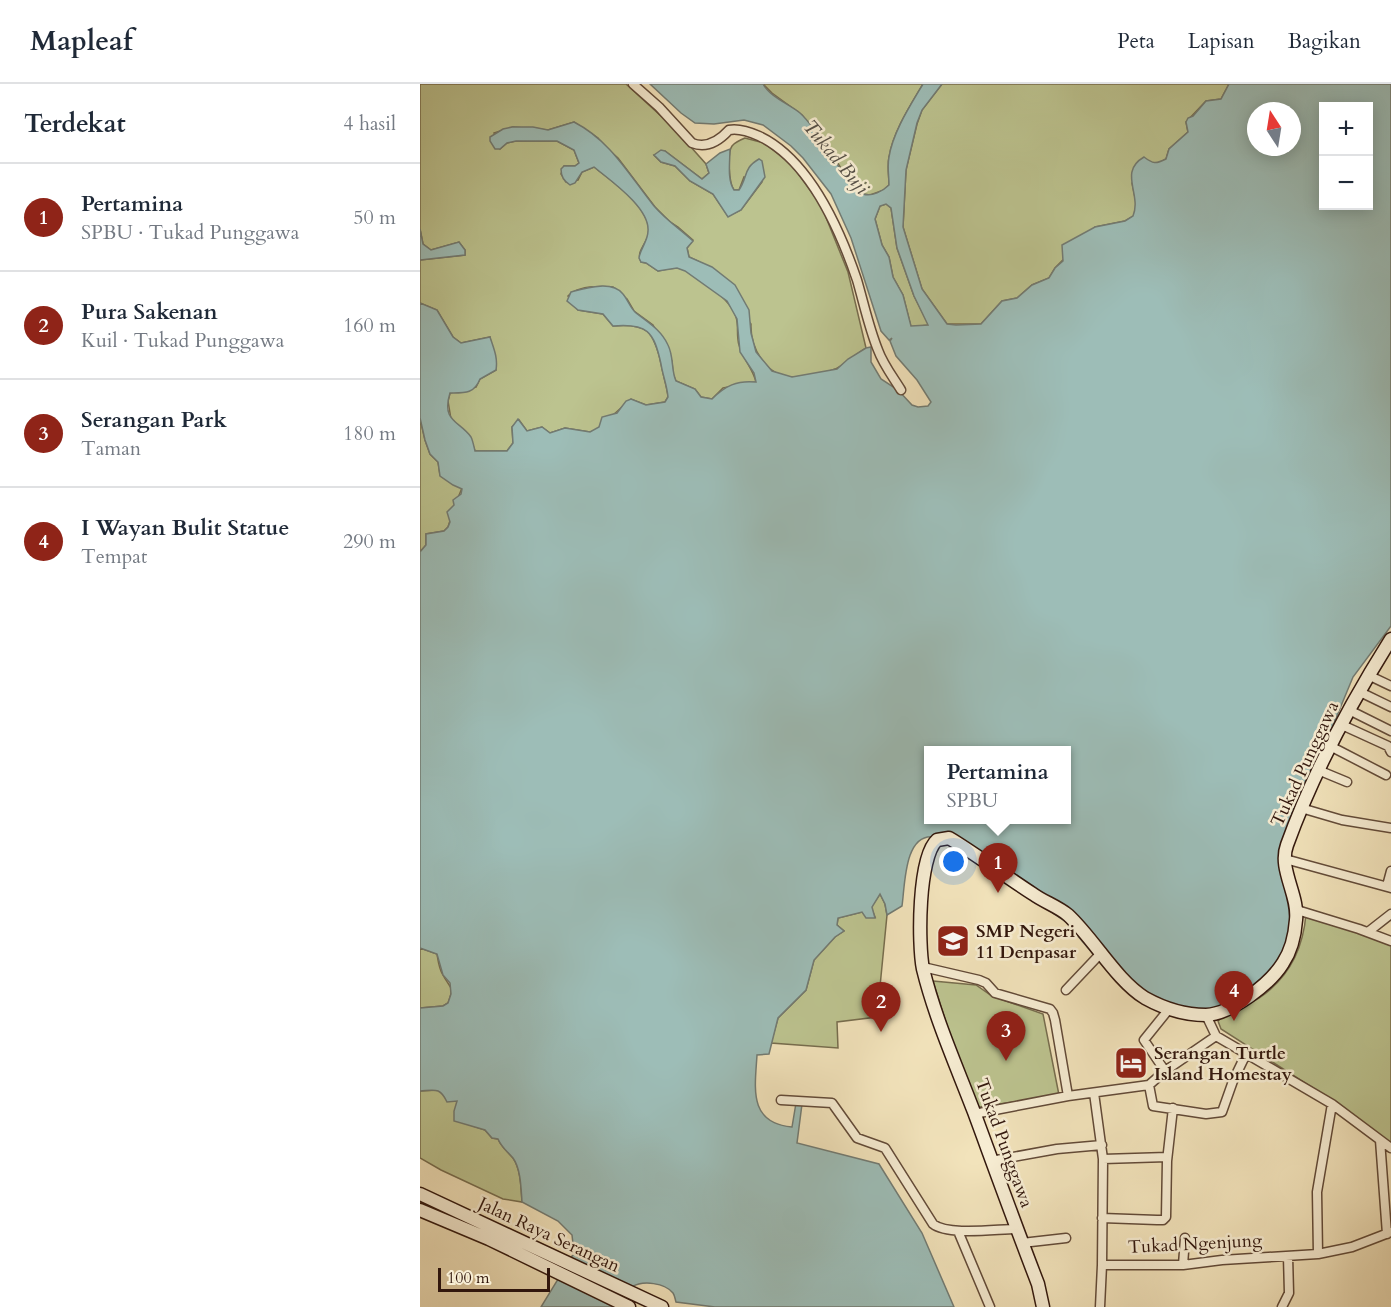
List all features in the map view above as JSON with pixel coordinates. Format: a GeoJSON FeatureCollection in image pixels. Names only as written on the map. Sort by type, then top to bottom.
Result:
{"type":"FeatureCollection","features":[{"type":"Feature","properties":{"kind":"street"},"geometry":{"type":"LineString","coordinates":[[633,84],[666,114],[692,143],[699,146],[709,145],[722,138],[730,130],[739,129],[772,143],[793,162],[811,183],[836,228],[856,279],[878,351],[901,390]]}},
{"type":"Feature","properties":{"kind":"street","name":"Tukad Punggawa"},"geometry":{"type":"LineString","coordinates":[[1043,1307],[1038,1284],[947,1043],[923,967],[921,914],[926,863],[933,843],[943,838],[954,841],[1067,915],[1134,989],[1146,998],[1169,1009],[1187,1013],[1206,1015],[1219,1012],[1261,988],[1276,973],[1287,956],[1294,934],[1297,910],[1285,850],[1301,808],[1330,746],[1390,642]]}},
{"type":"Feature","properties":{"kind":"street"},"geometry":{"type":"LineString","coordinates":[[1370,676],[1391,686]]}},
{"type":"Feature","properties":{"kind":"street"},"geometry":{"type":"LineString","coordinates":[[1360,692],[1391,707]]}},
{"type":"Feature","properties":{"kind":"street"},"geometry":{"type":"LineString","coordinates":[[1349,710],[1391,731]]}},
{"type":"Feature","properties":{"kind":"street"},"geometry":{"type":"LineString","coordinates":[[1342,725],[1390,745]]}},
{"type":"Feature","properties":{"kind":"street"},"geometry":{"type":"LineString","coordinates":[[1330,746],[1386,775]]}},
{"type":"Feature","properties":{"kind":"street"},"geometry":{"type":"LineString","coordinates":[[1318,770],[1347,782]]}},
{"type":"Feature","properties":{"kind":"street"},"geometry":{"type":"LineString","coordinates":[[1301,808],[1342,820],[1386,827]]}},
{"type":"Feature","properties":{"kind":"street"},"geometry":{"type":"LineString","coordinates":[[1285,859],[1389,887],[1391,871]]}},
{"type":"Feature","properties":{"kind":"street"},"geometry":{"type":"LineString","coordinates":[[1297,910],[1391,941]]}},
{"type":"Feature","properties":{"kind":"street"},"geometry":{"type":"LineString","coordinates":[[1368,932],[1391,914]]}},
{"type":"Feature","properties":{"kind":"street"},"geometry":{"type":"LineString","coordinates":[[1066,990],[1102,952]]}},
{"type":"Feature","properties":{"kind":"street"},"geometry":{"type":"LineString","coordinates":[[923,967],[979,980],[986,983],[995,993],[1050,1009],[1055,1020],[1068,1096]]}},
{"type":"Feature","properties":{"kind":"street"},"geometry":{"type":"LineString","coordinates":[[1165,1071],[1144,1040],[1169,1009]]}},
{"type":"Feature","properties":{"kind":"street"},"geometry":{"type":"LineString","coordinates":[[1206,1015],[1216,1036],[1332,1104],[1391,1148]]}},
{"type":"Feature","properties":{"kind":"street"},"geometry":{"type":"LineString","coordinates":[[974,1114],[1068,1096],[1149,1085],[1165,1071],[1216,1036]]}},
{"type":"Feature","properties":{"kind":"street"},"geometry":{"type":"LineString","coordinates":[[1149,1085],[1153,1106],[1206,1114],[1222,1112],[1246,1054]]}},
{"type":"Feature","properties":{"kind":"street","name":"Tukad Ngenjung"},"geometry":{"type":"LineString","coordinates":[[1094,1093],[1103,1159],[1102,1265],[1183,1265],[1222,1260],[1318,1254],[1353,1247],[1389,1233]]}},
{"type":"Feature","properties":{"kind":"street"},"geometry":{"type":"LineString","coordinates":[[781,1100],[832,1103],[857,1138],[885,1148],[933,1224],[938,1228],[958,1231],[1016,1228]]}},
{"type":"Feature","properties":{"kind":"street"},"geometry":{"type":"LineString","coordinates":[[1318,1254],[1317,1192],[1332,1104]]}},
{"type":"Feature","properties":{"kind":"street"},"geometry":{"type":"LineString","coordinates":[[1102,1218],[1164,1220],[1166,1217],[1167,1157],[1173,1108]]}},
{"type":"Feature","properties":{"kind":"street"},"geometry":{"type":"LineString","coordinates":[[1380,1140],[1387,1168],[1389,1233]]}},
{"type":"Feature","properties":{"kind":"street"},"geometry":{"type":"LineString","coordinates":[[991,1161],[1057,1149],[1102,1145]]}},
{"type":"Feature","properties":{"kind":"street"},"geometry":{"type":"LineString","coordinates":[[1103,1159],[1167,1157]]}},
{"type":"Feature","properties":{"kind":"street","name":"Jalan Raya Serangan"},"geometry":{"type":"LineString","coordinates":[[420,1194],[506,1240],[540,1264],[629,1307]]}},
{"type":"Feature","properties":{"kind":"street","name":"Jalan Raya Serangan"},"geometry":{"type":"LineString","coordinates":[[420,1210],[547,1253],[662,1307]]}},
{"type":"Feature","properties":{"kind":"street"},"geometry":{"type":"LineString","coordinates":[[958,1231],[990,1307]]}},
{"type":"Feature","properties":{"kind":"street"},"geometry":{"type":"LineString","coordinates":[[1022,1243],[1065,1238]]}},
{"type":"Feature","properties":{"kind":"street"},"geometry":{"type":"LineString","coordinates":[[1183,1265],[1185,1238]]}},
{"type":"Feature","properties":{"kind":"street"},"geometry":{"type":"LineString","coordinates":[[1282,1307],[1289,1293],[1288,1256]]}},
{"type":"Feature","properties":{"kind":"street"},"geometry":{"type":"LineString","coordinates":[[1100,1307],[1102,1265]]}},
{"type":"Feature","properties":{"kind":"green space"},"geometry":{"type":"Polygon","coordinates":[[[420,84],[626,84],[673,127],[706,164],[709,173],[702,179],[665,151],[654,155],[661,162],[675,166],[690,181],[713,194],[728,216],[741,210],[762,182],[744,177],[739,190],[734,190],[729,168],[730,150],[736,142],[745,138],[764,143],[791,164],[821,205],[848,272],[866,348],[837,368],[826,372],[793,377],[775,372],[762,360],[757,351],[751,333],[751,324],[698,261],[689,257],[687,248],[693,240],[655,207],[618,158],[598,138],[574,122],[548,130],[513,127],[494,133],[500,149],[507,143],[516,141],[557,141],[574,150],[579,163],[575,166],[564,166],[561,174],[566,182],[578,180],[582,172],[594,167],[630,197],[639,207],[648,226],[648,236],[640,252],[641,262],[658,271],[675,268],[684,270],[702,280],[720,295],[736,317],[739,345],[756,382],[723,388],[712,399],[701,397],[695,389],[676,381],[672,361],[653,325],[634,311],[627,299],[613,287],[583,288],[568,296],[578,310],[603,314],[613,326],[634,326],[641,328],[652,337],[667,389],[668,397],[665,402],[646,405],[631,399],[595,431],[590,432],[565,428],[550,433],[542,427],[527,431],[519,420],[512,427],[513,443],[507,451],[475,451],[470,437],[451,419],[448,401],[450,393],[476,387],[480,379],[496,370],[490,337],[461,343],[453,337],[437,310],[420,303],[420,260],[465,255],[465,250],[459,242],[431,250],[423,244],[420,229],[420,84]]]}},
{"type":"Feature","properties":{"kind":"green space"},"geometry":{"type":"Polygon","coordinates":[[[763,84],[923,84],[894,138],[888,160],[889,185],[884,190],[870,195],[863,194],[851,184],[832,154],[802,115],[763,84]]]}},
{"type":"Feature","properties":{"kind":"green space"},"geometry":{"type":"Polygon","coordinates":[[[942,84],[1229,84],[1221,99],[1206,101],[1186,122],[1188,132],[1169,149],[1166,159],[1157,164],[1152,163],[1132,183],[1137,207],[1134,216],[1125,221],[1095,227],[1055,268],[1049,278],[1032,285],[1017,298],[1002,301],[981,324],[947,324],[922,289],[903,227],[906,170],[917,124],[922,110],[942,84]]]}},
{"type":"Feature","properties":{"kind":"green space"},"geometry":{"type":"Polygon","coordinates":[[[886,204],[891,208],[897,248],[914,296],[929,325],[911,327],[903,295],[893,277],[889,257],[882,245],[875,219],[880,206],[886,204]]]}},
{"type":"Feature","properties":{"kind":"green space"},"geometry":{"type":"Polygon","coordinates":[[[420,418],[425,440],[430,454],[438,462],[440,475],[462,488],[448,527],[444,531],[426,534],[426,545],[420,552],[420,418]]]}},
{"type":"Feature","properties":{"kind":"green space"},"geometry":{"type":"Polygon","coordinates":[[[880,894],[887,915],[877,1017],[837,1022],[838,1048],[771,1043],[778,1018],[806,990],[814,960],[835,937],[844,931],[837,925],[838,918],[862,912],[875,917],[871,907],[880,894]]]}},
{"type":"Feature","properties":{"kind":"green space"},"geometry":{"type":"Polygon","coordinates":[[[1306,914],[1391,945],[1391,1144],[1335,1102],[1221,1029],[1218,1021],[1232,1010],[1259,998],[1279,982],[1298,951],[1306,914]]]}},
{"type":"Feature","properties":{"kind":"green space"},"geometry":{"type":"Polygon","coordinates":[[[420,948],[437,954],[441,970],[451,988],[448,1003],[443,1006],[420,1008],[420,948]]]}},
{"type":"Feature","properties":{"kind":"green space"},"geometry":{"type":"Polygon","coordinates":[[[933,981],[976,985],[992,996],[1043,1014],[1059,1095],[973,1108],[933,981]]]}},
{"type":"Feature","properties":{"kind":"green space"},"geometry":{"type":"Polygon","coordinates":[[[438,1090],[458,1101],[464,1123],[485,1130],[492,1138],[498,1139],[513,1158],[519,1173],[522,1202],[503,1199],[420,1158],[420,1091],[438,1090]]]}},
{"type":"Feature","properties":{"kind":"water"},"geometry":{"type":"Polygon","coordinates":[[[650,84],[763,84],[775,97],[803,116],[821,138],[851,184],[863,194],[870,195],[889,185],[888,160],[894,138],[923,84],[942,84],[922,110],[917,123],[906,170],[903,227],[922,289],[947,324],[981,324],[1002,301],[1017,298],[1032,285],[1049,278],[1063,261],[1062,245],[1095,227],[1125,221],[1133,216],[1135,200],[1131,176],[1136,163],[1144,157],[1155,162],[1166,159],[1169,149],[1188,132],[1186,122],[1188,118],[1193,116],[1206,101],[1221,99],[1229,84],[1391,84],[1391,626],[1353,677],[1280,853],[1293,903],[1291,933],[1278,968],[1228,1004],[1191,1016],[1114,979],[1066,922],[959,850],[961,847],[934,837],[924,838],[911,852],[902,906],[887,915],[880,894],[872,907],[875,918],[866,918],[862,912],[838,918],[837,925],[844,931],[835,937],[814,960],[806,990],[778,1018],[769,1054],[757,1055],[755,1080],[757,1102],[761,1111],[768,1119],[792,1127],[796,1103],[802,1104],[797,1143],[879,1164],[922,1233],[954,1307],[715,1307],[676,1302],[674,1294],[665,1287],[648,1283],[632,1287],[624,1296],[620,1307],[541,1307],[574,1253],[572,1235],[558,1221],[522,1202],[518,1168],[498,1139],[492,1138],[485,1130],[454,1121],[457,1101],[447,1102],[436,1090],[420,1091],[420,1008],[443,1006],[448,1003],[451,994],[450,983],[443,975],[437,954],[420,948],[420,552],[426,545],[426,534],[444,531],[448,527],[450,522],[447,512],[454,505],[453,500],[461,494],[462,489],[440,476],[438,462],[430,454],[420,418],[420,303],[437,310],[453,337],[461,343],[490,337],[496,357],[496,370],[480,379],[472,390],[465,393],[450,393],[448,403],[450,415],[471,437],[475,451],[507,451],[513,443],[512,427],[518,419],[527,431],[542,427],[550,433],[565,428],[590,432],[599,427],[602,417],[617,413],[626,401],[631,399],[646,405],[665,402],[668,397],[667,389],[658,353],[647,331],[634,326],[613,326],[603,314],[578,310],[567,301],[571,292],[606,286],[623,294],[634,311],[662,335],[671,354],[676,381],[695,389],[701,397],[712,399],[732,385],[756,382],[754,373],[740,352],[737,319],[727,301],[685,271],[677,268],[658,271],[641,262],[639,258],[648,235],[647,222],[636,204],[619,187],[594,167],[582,172],[575,183],[570,185],[562,177],[561,169],[564,166],[575,166],[579,163],[574,150],[557,141],[516,141],[495,149],[490,137],[503,129],[512,127],[548,130],[574,122],[599,139],[609,149],[654,206],[693,241],[687,248],[689,257],[712,267],[735,285],[749,310],[751,333],[756,352],[772,371],[792,377],[837,369],[848,359],[871,347],[871,362],[881,379],[898,390],[912,405],[928,406],[931,402],[917,380],[896,356],[890,341],[892,338],[889,340],[881,331],[851,238],[831,194],[803,158],[763,125],[744,120],[714,124],[695,123],[650,84]],[[886,204],[880,206],[875,219],[882,245],[889,257],[893,277],[903,295],[911,326],[928,325],[914,296],[897,248],[891,208],[886,204]]]}},
{"type":"Feature","properties":{"kind":"water"},"geometry":{"type":"Polygon","coordinates":[[[730,149],[730,176],[734,190],[739,190],[748,169],[759,159],[762,161],[765,177],[741,210],[728,217],[713,194],[690,181],[675,166],[661,162],[654,155],[661,150],[665,151],[702,179],[709,173],[706,164],[720,153],[730,149]]]}},
{"type":"Feature","properties":{"kind":"water"},"geometry":{"type":"Polygon","coordinates":[[[420,229],[423,244],[431,250],[459,242],[465,250],[465,255],[420,260],[420,229]]]}},
{"type":"Feature","properties":{"kind":"place","name":"Pertamina"},"geometry":{"type":"Point","coordinates":[998,893]}},
{"type":"Feature","properties":{"kind":"place","name":"SMP Negeri 11 Denpasar"},"geometry":{"type":"Point","coordinates":[953,941]}},
{"type":"Feature","properties":{"kind":"place","name":"I Wayan Bulit Statue"},"geometry":{"type":"Point","coordinates":[1234,1021]}},
{"type":"Feature","properties":{"kind":"place","name":"Pura Sakenan"},"geometry":{"type":"Point","coordinates":[881,1032]}},
{"type":"Feature","properties":{"kind":"place","name":"Serangan Park"},"geometry":{"type":"Point","coordinates":[1006,1061]}},
{"type":"Feature","properties":{"kind":"place","name":"Serangan Turtle Island Homestay"},"geometry":{"type":"Point","coordinates":[1131,1063]}},
{"type":"Feature","properties":{"kind":"water label","name":"Tukad Buji"},"geometry":{"type":"Point","coordinates":[836,157]}}]}
